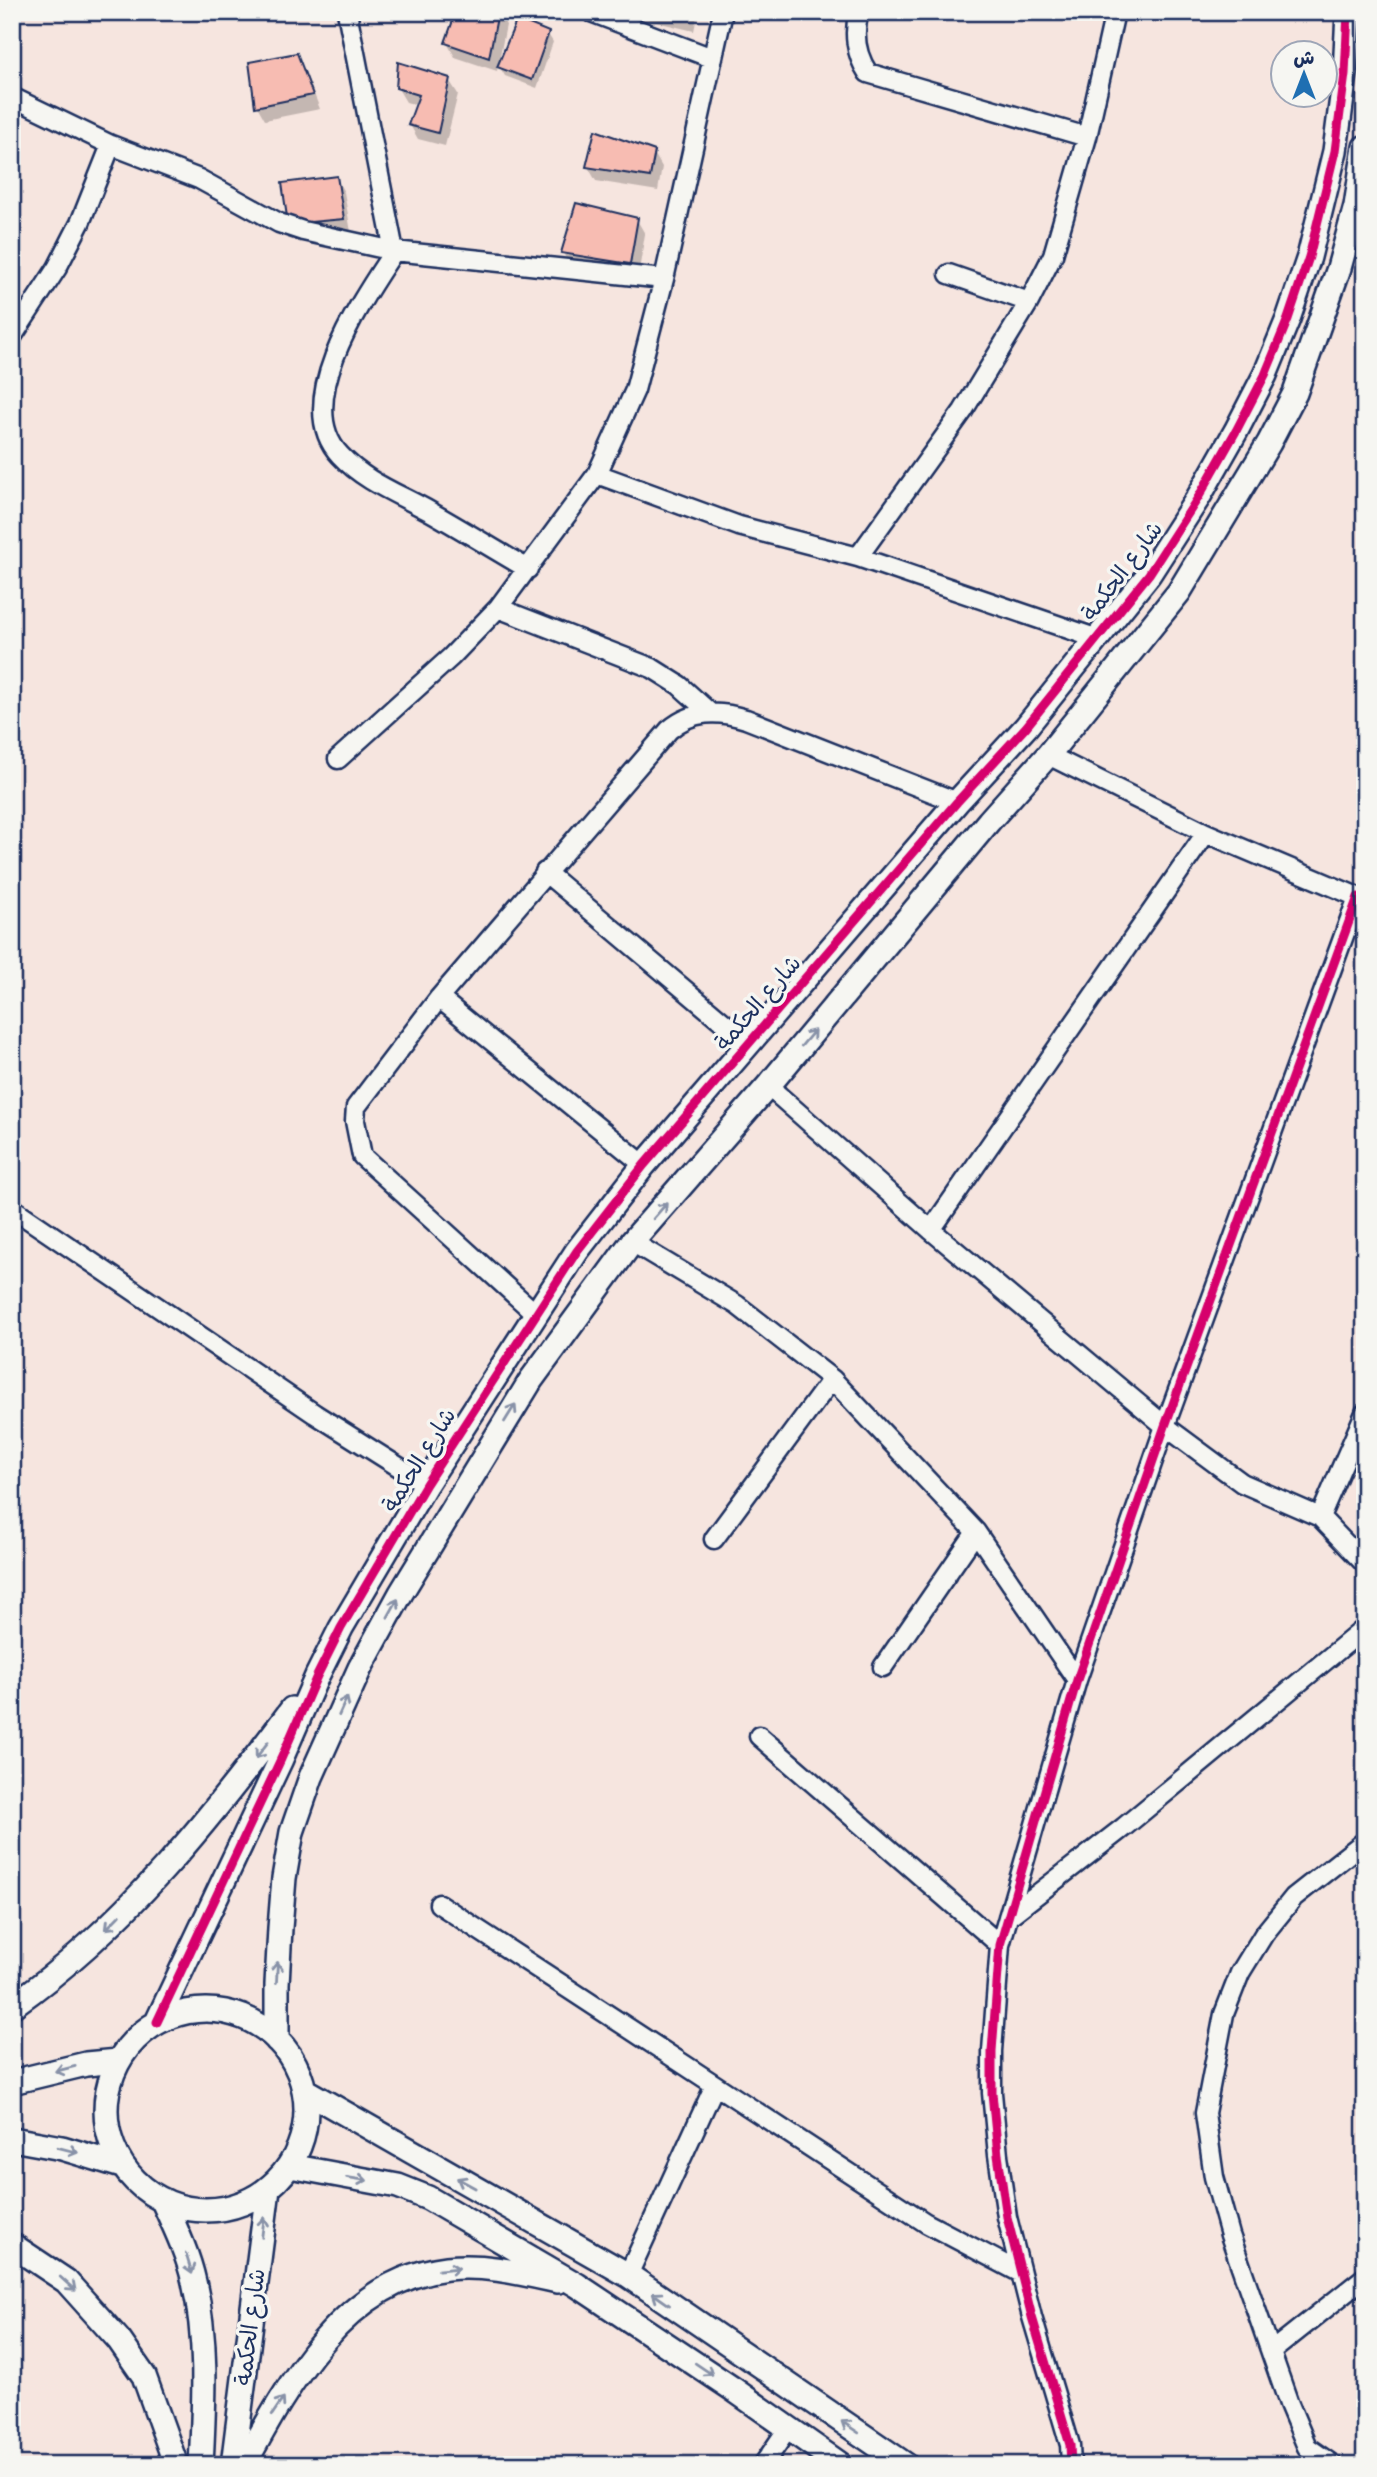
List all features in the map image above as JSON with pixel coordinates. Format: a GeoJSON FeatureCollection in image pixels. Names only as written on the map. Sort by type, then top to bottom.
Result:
{"type":"FeatureCollection","features":[{"type":"Feature","properties":{"kind":"street"},"geometry":{"type":"LineString","coordinates":[[348,12],[394,251],[343,336],[327,378],[324,414],[328,435],[337,453],[379,486],[430,511],[528,569]]}},
{"type":"Feature","properties":{"kind":"street"},"geometry":{"type":"LineString","coordinates":[[592,12],[712,58]]}},
{"type":"Feature","properties":{"kind":"street"},"geometry":{"type":"LineString","coordinates":[[338,759],[451,657],[498,608],[597,474],[635,390],[664,279],[723,12]]}},
{"type":"Feature","properties":{"kind":"street"},"geometry":{"type":"LineString","coordinates":[[859,12],[857,47],[868,73],[1087,136]]}},
{"type":"Feature","properties":{"kind":"street"},"geometry":{"type":"LineString","coordinates":[[858,557],[963,411],[1029,302],[1053,254],[1087,136],[1115,12]]}},
{"type":"Feature","properties":{"kind":"street","name":"شارع الحكمة"},"geometry":{"type":"LineString","coordinates":[[157,2022],[281,1759],[317,1675],[426,1483],[577,1251],[644,1165],[957,802],[1026,727],[1149,573],[1198,498],[1265,375],[1309,257],[1335,151],[1345,74],[1348,12]]}},
{"type":"Feature","properties":{"kind":"street"},"geometry":{"type":"LineString","coordinates":[[12,97],[111,145],[199,179],[279,223],[303,232],[394,251],[664,279]]}},
{"type":"Feature","properties":{"kind":"street"},"geometry":{"type":"LineString","coordinates":[[12,337],[57,268],[80,223],[111,145]]}},
{"type":"Feature","properties":{"kind":"street"},"geometry":{"type":"LineString","coordinates":[[278,2040],[276,1984],[284,1878],[292,1832],[311,1777],[360,1668],[451,1508],[531,1380],[632,1242],[1048,755],[1179,592],[1269,443],[1295,393],[1336,280],[1356,206],[1364,156]]}},
{"type":"Feature","properties":{"kind":"street"},"geometry":{"type":"LineString","coordinates":[[948,274],[1029,302]]}},
{"type":"Feature","properties":{"kind":"street"},"geometry":{"type":"LineString","coordinates":[[597,474],[739,526],[858,557],[1095,638]]}},
{"type":"Feature","properties":{"kind":"street"},"geometry":{"type":"LineString","coordinates":[[498,608],[652,668],[679,685],[710,713]]}},
{"type":"Feature","properties":{"kind":"street"},"geometry":{"type":"LineString","coordinates":[[537,1314],[362,1156],[355,1121],[356,1107],[439,998],[669,730],[688,717],[710,713],[746,719],[957,802]]}},
{"type":"Feature","properties":{"kind":"street"},"geometry":{"type":"LineString","coordinates":[[1048,755],[1206,833],[1362,899],[1165,1426],[1077,1680],[1000,1945],[994,2004],[992,2093],[998,2155],[1007,2217],[1070,2445],[1071,2465]]}},
{"type":"Feature","properties":{"kind":"street"},"geometry":{"type":"LineString","coordinates":[[931,1230],[1206,833]]}},
{"type":"Feature","properties":{"kind":"street"},"geometry":{"type":"LineString","coordinates":[[545,872],[749,1044]]}},
{"type":"Feature","properties":{"kind":"street"},"geometry":{"type":"LineString","coordinates":[[439,998],[644,1165]]}},
{"type":"Feature","properties":{"kind":"street"},"geometry":{"type":"LineString","coordinates":[[768,1086],[931,1230],[1165,1426],[1242,1483],[1320,1517],[1365,1564]]}},
{"type":"Feature","properties":{"kind":"street"},"geometry":{"type":"LineString","coordinates":[[12,1208],[315,1414],[426,1483]]}},
{"type":"Feature","properties":{"kind":"street"},"geometry":{"type":"LineString","coordinates":[[632,1242],[737,1305],[832,1379],[976,1532],[1077,1680]]}},
{"type":"Feature","properties":{"kind":"street"},"geometry":{"type":"LineString","coordinates":[[714,1539],[832,1379]]}},
{"type":"Feature","properties":{"kind":"street"},"geometry":{"type":"LineString","coordinates":[[1320,1517],[1365,1413]]}},
{"type":"Feature","properties":{"kind":"street"},"geometry":{"type":"LineString","coordinates":[[883,1667],[976,1532]]}},
{"type":"Feature","properties":{"kind":"street"},"geometry":{"type":"LineString","coordinates":[[1008,1917],[1124,1827],[1365,1628]]}},
{"type":"Feature","properties":{"kind":"street"},"geometry":{"type":"LineString","coordinates":[[12,2006],[86,1950],[166,1868],[232,1790],[317,1675]]}},
{"type":"Feature","properties":{"kind":"street"},"geometry":{"type":"LineString","coordinates":[[759,1736],[1000,1945]]}},
{"type":"Feature","properties":{"kind":"street"},"geometry":{"type":"LineString","coordinates":[[1333,2465],[1307,2447],[1289,2404],[1230,2235],[1214,2177],[1205,2113],[1212,2065],[1224,2014],[1240,1973],[1264,1934],[1294,1897],[1365,1841]]}},
{"type":"Feature","properties":{"kind":"street"},"geometry":{"type":"LineString","coordinates":[[439,1904],[926,2223],[1021,2273]]}},
{"type":"Feature","properties":{"kind":"street"},"geometry":{"type":"LineString","coordinates":[[211,2010],[247,2019],[278,2040],[299,2072],[306,2108],[305,2126],[290,2166],[268,2189],[236,2206],[217,2210],[181,2207],[163,2201],[141,2186],[122,2166],[113,2150],[105,2114],[110,2078],[128,2046],[157,2022],[192,2011],[211,2010]]}},
{"type":"Feature","properties":{"kind":"street"},"geometry":{"type":"LineString","coordinates":[[12,2082],[86,2064],[118,2061]]}},
{"type":"Feature","properties":{"kind":"street"},"geometry":{"type":"LineString","coordinates":[[628,2275],[715,2085]]}},
{"type":"Feature","properties":{"kind":"street"},"geometry":{"type":"LineString","coordinates":[[304,2090],[628,2275],[906,2465]]}},
{"type":"Feature","properties":{"kind":"street"},"geometry":{"type":"LineString","coordinates":[[12,2139],[62,2148],[122,2166]]}},
{"type":"Feature","properties":{"kind":"street"},"geometry":{"type":"LineString","coordinates":[[290,2166],[398,2186],[428,2198],[577,2285],[789,2427],[841,2465]]}},
{"type":"Feature","properties":{"kind":"street","name":"شارع الحكمة"},"geometry":{"type":"LineString","coordinates":[[233,2465],[268,2189]]}},
{"type":"Feature","properties":{"kind":"street","name":"شارع الحكمة"},"geometry":{"type":"LineString","coordinates":[[163,2201],[182,2243],[194,2281],[202,2329],[205,2399],[201,2465]]}},
{"type":"Feature","properties":{"kind":"street"},"geometry":{"type":"LineString","coordinates":[[12,2245],[66,2281],[119,2340],[144,2376],[176,2465]]}},
{"type":"Feature","properties":{"kind":"street"},"geometry":{"type":"LineString","coordinates":[[244,2465],[270,2417],[317,2349],[340,2323],[365,2302],[394,2285],[422,2273],[446,2268],[476,2267],[505,2269],[577,2285]]}},
{"type":"Feature","properties":{"kind":"street"},"geometry":{"type":"LineString","coordinates":[[1272,2351],[1365,2277]]}},
{"type":"Feature","properties":{"kind":"street"},"geometry":{"type":"LineString","coordinates":[[763,2465],[789,2427]]}},
{"type":"Feature","properties":{"kind":"building"},"geometry":{"type":"Polygon","coordinates":[[[456,12],[498,12],[489,58],[445,43],[456,12]]]}},
{"type":"Feature","properties":{"kind":"building"},"geometry":{"type":"Polygon","coordinates":[[[517,19],[549,32],[532,80],[497,67],[517,19]]]}},
{"type":"Feature","properties":{"kind":"building"},"geometry":{"type":"Polygon","coordinates":[[[297,53],[313,95],[255,107],[249,62],[297,53]]]}},
{"type":"Feature","properties":{"kind":"building"},"geometry":{"type":"Polygon","coordinates":[[[398,62],[450,78],[438,133],[408,125],[419,95],[396,88],[398,62]]]}},
{"type":"Feature","properties":{"kind":"building"},"geometry":{"type":"Polygon","coordinates":[[[595,130],[655,151],[650,177],[586,167],[595,130]]]}},
{"type":"Feature","properties":{"kind":"building"},"geometry":{"type":"Polygon","coordinates":[[[337,176],[344,219],[288,224],[282,183],[337,176]]]}},
{"type":"Feature","properties":{"kind":"building"},"geometry":{"type":"Polygon","coordinates":[[[576,203],[638,218],[630,264],[561,253],[576,203]]]}},
{"type":"Feature","properties":{"kind":"cycle path"},"geometry":{"type":"LineString","coordinates":[[157,2022],[341,1628],[426,1484],[577,1251],[644,1165],[957,802],[1026,727],[1149,574],[1198,498],[1265,375],[1309,257],[1335,151],[1345,74],[1348,12]]}},
{"type":"Feature","properties":{"kind":"cycle path"},"geometry":{"type":"LineString","coordinates":[[1071,2465],[1070,2445],[1032,2317],[1007,2217],[998,2155],[992,2093],[992,2051],[1000,1945],[1077,1680],[1165,1426],[1358,897]]}}]}
